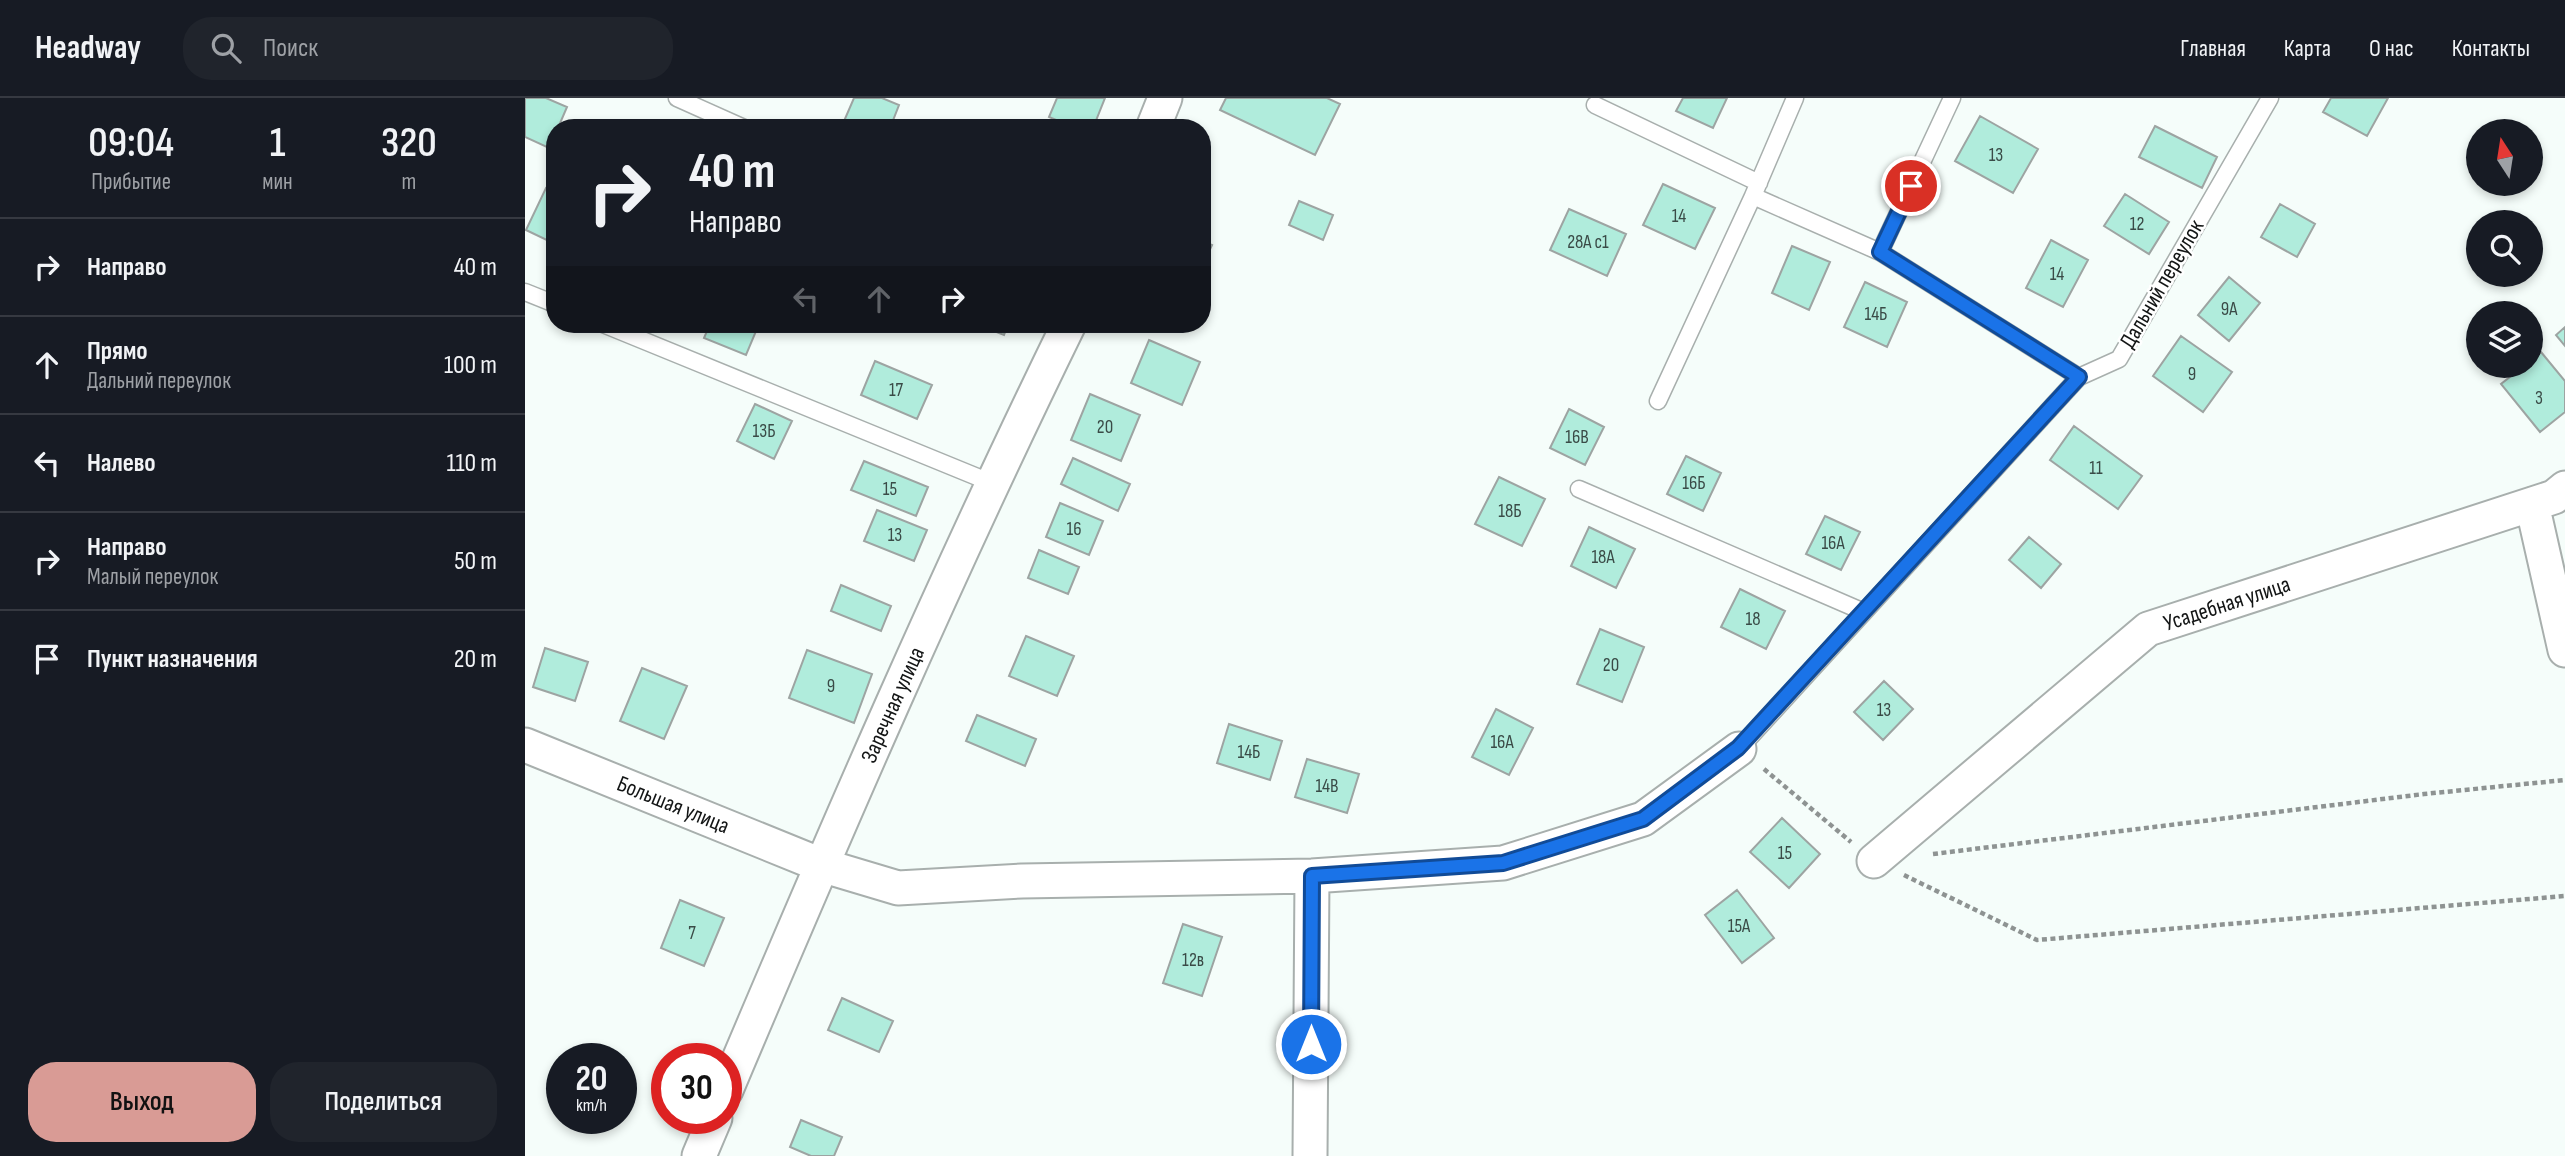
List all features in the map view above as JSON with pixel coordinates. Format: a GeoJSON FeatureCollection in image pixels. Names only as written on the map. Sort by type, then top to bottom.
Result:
{"type":"FeatureCollection","features":[{"type":"Feature","properties":{"kind":"street"},"geometry":{"type":"LineString","coordinates":[[1157,119],[1165,98]]}},
{"type":"Feature","properties":{"kind":"street","name":"Заречная улица"},"geometry":{"type":"LineString","coordinates":[[742,1052],[821,865],[992,483],[1065,333]]}},
{"type":"Feature","properties":{"kind":"street","name":"Усадебная улица"},"geometry":{"type":"LineString","coordinates":[[1874,861],[2148,629],[2554,497],[2565,488]]}},
{"type":"Feature","properties":{"kind":"street"},"geometry":{"type":"LineString","coordinates":[[2532,504],[2565,650]]}},
{"type":"Feature","properties":{"kind":"street","name":"Большая улица"},"geometry":{"type":"LineString","coordinates":[[525,745],[821,865],[898,888],[1022,881],[1312,876],[1503,863],[1643,819],[1738,748]]}},
{"type":"Feature","properties":{"kind":"street"},"geometry":{"type":"LineString","coordinates":[[1310,1156],[1312,876]]}},
{"type":"Feature","properties":{"kind":"street"},"geometry":{"type":"LineString","coordinates":[[699,1156],[708,1134]]}},
{"type":"Feature","properties":{"kind":"lane"},"geometry":{"type":"LineString","coordinates":[[677,98],[724,119]]}},
{"type":"Feature","properties":{"kind":"lane"},"geometry":{"type":"LineString","coordinates":[[1658,401],[1795,98]]}},
{"type":"Feature","properties":{"kind":"lane"},"geometry":{"type":"LineString","coordinates":[[1880,252],[1952,98]]}},
{"type":"Feature","properties":{"kind":"lane","name":"Дальний переулок"},"geometry":{"type":"LineString","coordinates":[[1738,748],[2079,377],[2119,359],[2270,98]]}},
{"type":"Feature","properties":{"kind":"lane"},"geometry":{"type":"LineString","coordinates":[[1595,105],[1880,252],[2079,377]]}},
{"type":"Feature","properties":{"kind":"lane"},"geometry":{"type":"LineString","coordinates":[[525,292],[546,300]]}},
{"type":"Feature","properties":{"kind":"lane"},"geometry":{"type":"LineString","coordinates":[[625,333],[992,483]]}},
{"type":"Feature","properties":{"kind":"lane"},"geometry":{"type":"LineString","coordinates":[[1579,489],[1864,612]]}},
{"type":"Feature","properties":{"kind":"path"},"geometry":{"type":"LineString","coordinates":[[1738,748],[1874,861],[2037,940],[2565,895]]}},
{"type":"Feature","properties":{"kind":"path"},"geometry":{"type":"LineString","coordinates":[[1929,854],[2565,780]]}},
{"type":"Feature","properties":{"kind":"building"},"geometry":{"type":"Polygon","coordinates":[[[525,98],[546,98],[567,107],[562,119],[546,119],[546,147],[525,137],[525,98]]]}},
{"type":"Feature","properties":{"kind":"building"},"geometry":{"type":"Polygon","coordinates":[[[854,98],[882,98],[899,105],[894,119],[845,119],[854,98]]]}},
{"type":"Feature","properties":{"kind":"building"},"geometry":{"type":"Polygon","coordinates":[[[1057,98],[1105,98],[1097,119],[1049,117],[1057,98]]]}},
{"type":"Feature","properties":{"kind":"building"},"geometry":{"type":"Polygon","coordinates":[[[1226,98],[1327,98],[1340,104],[1315,155],[1220,110],[1226,98]]]}},
{"type":"Feature","properties":{"kind":"building"},"geometry":{"type":"Polygon","coordinates":[[[1683,98],[1727,98],[1713,128],[1676,111],[1683,98]]]}},
{"type":"Feature","properties":{"kind":"building"},"geometry":{"type":"Polygon","coordinates":[[[2331,98],[2388,98],[2367,136],[2323,112],[2331,98]]]}},
{"type":"Feature","properties":{"kind":"building"},"geometry":{"type":"Polygon","coordinates":[[[1980,116],[2038,149],[2013,193],[1955,161],[1980,116]]]}},
{"type":"Feature","properties":{"kind":"building"},"geometry":{"type":"Polygon","coordinates":[[[2155,126],[2217,157],[2202,188],[2139,157],[2155,126]]]}},
{"type":"Feature","properties":{"kind":"building"},"geometry":{"type":"Polygon","coordinates":[[[1663,184],[1715,208],[1695,249],[1643,225],[1663,184]]]}},
{"type":"Feature","properties":{"kind":"building"},"geometry":{"type":"Polygon","coordinates":[[[546,188],[546,240],[526,230],[546,188]]]}},
{"type":"Feature","properties":{"kind":"building"},"geometry":{"type":"Polygon","coordinates":[[[2125,194],[2169,222],[2149,254],[2104,226],[2125,194]]]}},
{"type":"Feature","properties":{"kind":"building"},"geometry":{"type":"Polygon","coordinates":[[[1299,201],[1333,215],[1323,240],[1289,225],[1299,201]]]}},
{"type":"Feature","properties":{"kind":"building"},"geometry":{"type":"Polygon","coordinates":[[[2280,204],[2315,224],[2297,257],[2261,237],[2280,204]]]}},
{"type":"Feature","properties":{"kind":"building"},"geometry":{"type":"Polygon","coordinates":[[[1569,209],[1626,234],[1607,276],[1550,250],[1569,209]]]}},
{"type":"Feature","properties":{"kind":"building"},"geometry":{"type":"Polygon","coordinates":[[[2051,240],[2088,260],[2063,307],[2026,288],[2051,240]]]}},
{"type":"Feature","properties":{"kind":"building"},"geometry":{"type":"Polygon","coordinates":[[[1792,246],[1830,262],[1809,310],[1772,293],[1792,246]]]}},
{"type":"Feature","properties":{"kind":"building"},"geometry":{"type":"Polygon","coordinates":[[[2229,277],[2260,303],[2229,341],[2198,315],[2229,277]]]}},
{"type":"Feature","properties":{"kind":"building"},"geometry":{"type":"Polygon","coordinates":[[[1865,282],[1907,302],[1887,347],[1844,327],[1865,282]]]}},
{"type":"Feature","properties":{"kind":"building"},"geometry":{"type":"Polygon","coordinates":[[[2565,327],[2565,346],[2556,335],[2565,327]]]}},
{"type":"Feature","properties":{"kind":"building"},"geometry":{"type":"Polygon","coordinates":[[[706,333],[755,333],[746,355],[704,338],[706,333]]]}},
{"type":"Feature","properties":{"kind":"building"},"geometry":{"type":"Polygon","coordinates":[[[2181,336],[2232,372],[2203,412],[2153,376],[2181,336]]]}},
{"type":"Feature","properties":{"kind":"building"},"geometry":{"type":"Polygon","coordinates":[[[1149,340],[1200,362],[1182,405],[1131,383],[1149,340]]]}},
{"type":"Feature","properties":{"kind":"building"},"geometry":{"type":"Polygon","coordinates":[[[2543,354],[2565,381],[2565,412],[2540,432],[2501,384],[2509,378],[2543,378],[2543,354]]]}},
{"type":"Feature","properties":{"kind":"building"},"geometry":{"type":"Polygon","coordinates":[[[875,361],[932,385],[917,419],[861,395],[875,361]]]}},
{"type":"Feature","properties":{"kind":"building"},"geometry":{"type":"Polygon","coordinates":[[[1090,394],[1140,415],[1121,461],[1071,440],[1090,394]]]}},
{"type":"Feature","properties":{"kind":"building"},"geometry":{"type":"Polygon","coordinates":[[[755,404],[792,421],[774,459],[737,441],[755,404]]]}},
{"type":"Feature","properties":{"kind":"building"},"geometry":{"type":"Polygon","coordinates":[[[1569,409],[1604,427],[1585,465],[1550,448],[1569,409]]]}},
{"type":"Feature","properties":{"kind":"building"},"geometry":{"type":"Polygon","coordinates":[[[2074,426],[2142,476],[2118,509],[2050,460],[2074,426]]]}},
{"type":"Feature","properties":{"kind":"building"},"geometry":{"type":"Polygon","coordinates":[[[1686,456],[1721,473],[1703,511],[1667,494],[1686,456]]]}},
{"type":"Feature","properties":{"kind":"building"},"geometry":{"type":"Polygon","coordinates":[[[1073,458],[1130,484],[1118,511],[1061,484],[1073,458]]]}},
{"type":"Feature","properties":{"kind":"building"},"geometry":{"type":"Polygon","coordinates":[[[864,461],[928,487],[916,516],[851,490],[864,461]]]}},
{"type":"Feature","properties":{"kind":"building"},"geometry":{"type":"Polygon","coordinates":[[[1499,477],[1545,499],[1522,546],[1475,524],[1499,477]]]}},
{"type":"Feature","properties":{"kind":"building"},"geometry":{"type":"Polygon","coordinates":[[[1060,503],[1103,521],[1089,555],[1046,537],[1060,503]]]}},
{"type":"Feature","properties":{"kind":"building"},"geometry":{"type":"Polygon","coordinates":[[[877,510],[927,530],[914,561],[864,541],[877,510]]]}},
{"type":"Feature","properties":{"kind":"building"},"geometry":{"type":"Polygon","coordinates":[[[1825,516],[1860,532],[1841,570],[1806,554],[1825,516]]]}},
{"type":"Feature","properties":{"kind":"building"},"geometry":{"type":"Polygon","coordinates":[[[1589,527],[1635,549],[1616,588],[1571,566],[1589,527]]]}},
{"type":"Feature","properties":{"kind":"building"},"geometry":{"type":"Polygon","coordinates":[[[2029,537],[2061,564],[2041,588],[2009,560],[2029,537]]]}},
{"type":"Feature","properties":{"kind":"building"},"geometry":{"type":"Polygon","coordinates":[[[1039,550],[1079,567],[1068,594],[1028,578],[1039,550]]]}},
{"type":"Feature","properties":{"kind":"building"},"geometry":{"type":"Polygon","coordinates":[[[841,585],[891,606],[881,631],[831,611],[841,585]]]}},
{"type":"Feature","properties":{"kind":"building"},"geometry":{"type":"Polygon","coordinates":[[[1740,589],[1785,611],[1766,649],[1721,627],[1740,589]]]}},
{"type":"Feature","properties":{"kind":"building"},"geometry":{"type":"Polygon","coordinates":[[[1600,629],[1644,647],[1622,702],[1577,684],[1600,629]]]}},
{"type":"Feature","properties":{"kind":"building"},"geometry":{"type":"Polygon","coordinates":[[[1026,636],[1074,656],[1057,696],[1009,676],[1026,636]]]}},
{"type":"Feature","properties":{"kind":"building"},"geometry":{"type":"Polygon","coordinates":[[[545,648],[588,662],[575,701],[533,687],[545,648]]]}},
{"type":"Feature","properties":{"kind":"building"},"geometry":{"type":"Polygon","coordinates":[[[807,650],[872,674],[854,723],[789,698],[807,650]]]}},
{"type":"Feature","properties":{"kind":"building"},"geometry":{"type":"Polygon","coordinates":[[[642,668],[687,686],[664,739],[620,721],[642,668]]]}},
{"type":"Feature","properties":{"kind":"building"},"geometry":{"type":"Polygon","coordinates":[[[1884,681],[1913,709],[1883,740],[1854,712],[1884,681]]]}},
{"type":"Feature","properties":{"kind":"building"},"geometry":{"type":"Polygon","coordinates":[[[1496,709],[1533,728],[1509,775],[1472,757],[1496,709]]]}},
{"type":"Feature","properties":{"kind":"building"},"geometry":{"type":"Polygon","coordinates":[[[977,715],[1036,739],[1025,766],[966,741],[977,715]]]}},
{"type":"Feature","properties":{"kind":"building"},"geometry":{"type":"Polygon","coordinates":[[[1229,724],[1282,741],[1270,780],[1217,763],[1229,724]]]}},
{"type":"Feature","properties":{"kind":"building"},"geometry":{"type":"Polygon","coordinates":[[[1307,759],[1359,774],[1347,813],[1295,797],[1307,759]]]}},
{"type":"Feature","properties":{"kind":"building"},"geometry":{"type":"Polygon","coordinates":[[[1782,818],[1820,854],[1789,888],[1750,852],[1782,818]]]}},
{"type":"Feature","properties":{"kind":"building"},"geometry":{"type":"Polygon","coordinates":[[[1737,890],[1774,938],[1742,963],[1705,915],[1737,890]]]}},
{"type":"Feature","properties":{"kind":"building"},"geometry":{"type":"Polygon","coordinates":[[[680,900],[724,918],[704,966],[661,948],[680,900]]]}},
{"type":"Feature","properties":{"kind":"building"},"geometry":{"type":"Polygon","coordinates":[[[1183,924],[1222,937],[1202,996],[1163,983],[1183,924]]]}},
{"type":"Feature","properties":{"kind":"building"},"geometry":{"type":"Polygon","coordinates":[[[842,998],[893,1021],[879,1052],[828,1030],[842,998]]]}},
{"type":"Feature","properties":{"kind":"building"},"geometry":{"type":"Polygon","coordinates":[[[801,1120],[842,1137],[834,1156],[811,1156],[790,1147],[801,1120]]]}},
{"type":"Feature","properties":{"kind":"route"},"geometry":{"type":"LineString","coordinates":[[1311,1044],[1312,876],[1503,863],[1643,819],[1738,748],[2079,377],[1880,252],[1911,186]]}}]}
